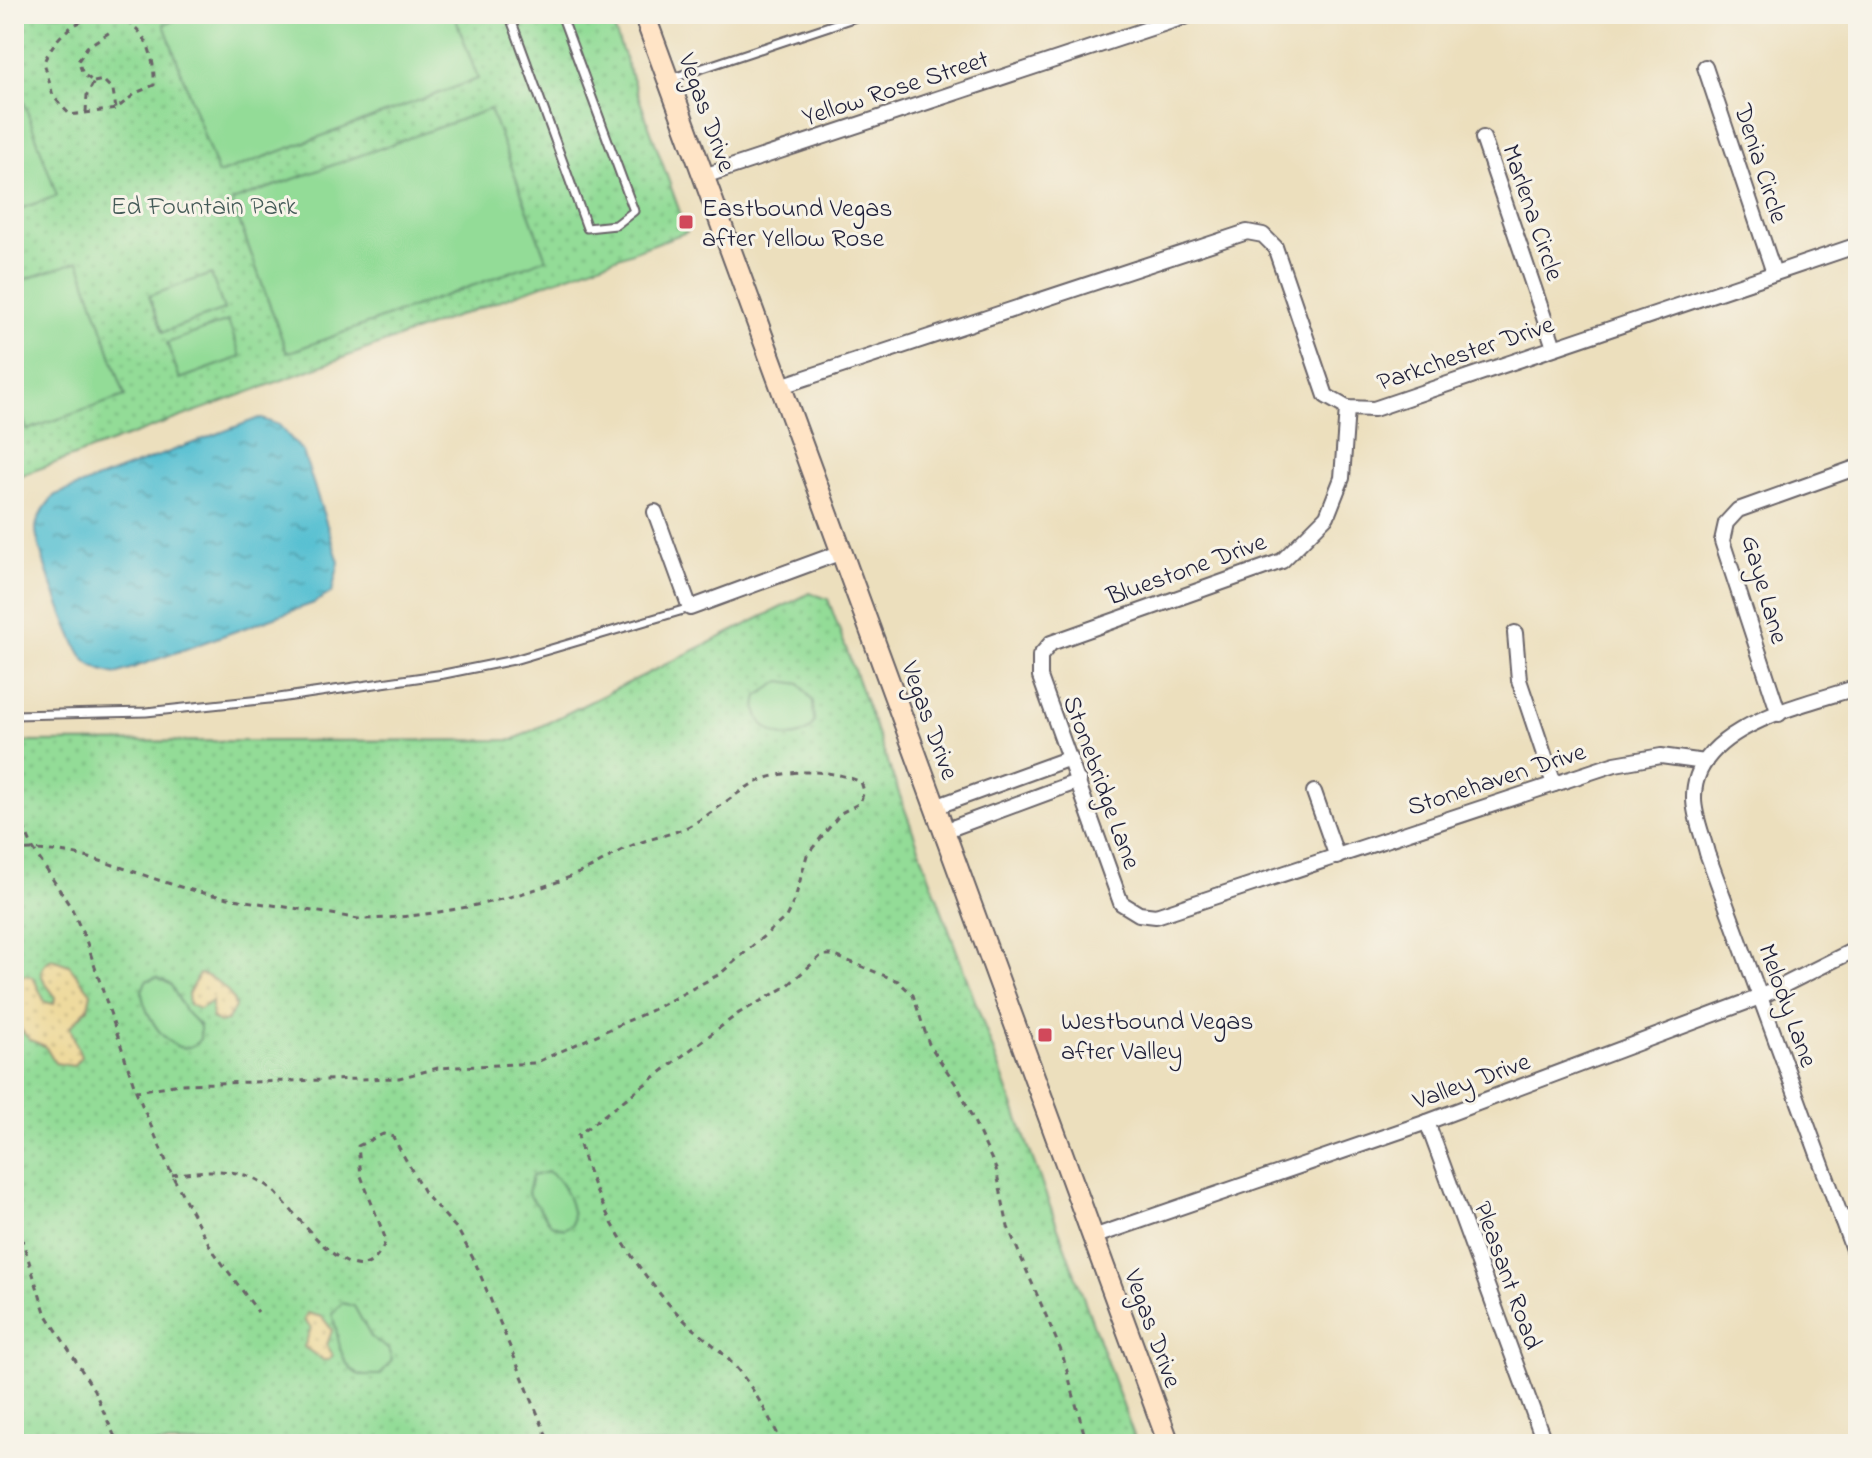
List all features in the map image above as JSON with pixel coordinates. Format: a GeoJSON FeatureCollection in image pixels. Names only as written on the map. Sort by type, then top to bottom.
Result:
{"type":"FeatureCollection","features":[{"type":"Feature","properties":{"kind":"main road","name":"Vegas Drive"},"geometry":{"type":"LineString","coordinates":[[644,14],[1169,1444]]}},
{"type":"Feature","properties":{"kind":"street","name":"Yellow Rose Street"},"geometry":{"type":"LineString","coordinates":[[704,176],[1193,14]]}},
{"type":"Feature","properties":{"kind":"street","name":"Denia Circle"},"geometry":{"type":"LineString","coordinates":[[1705,67],[1774,273]]}},
{"type":"Feature","properties":{"kind":"street","name":"Marlena Circle"},"geometry":{"type":"LineString","coordinates":[[1483,138],[1554,347]]}},
{"type":"Feature","properties":{"kind":"street","name":"Parkchester Drive"},"geometry":{"type":"LineString","coordinates":[[781,386],[1247,232],[1263,235],[1275,247],[1326,396],[1347,408],[1374,409],[1858,245]]}},
{"type":"Feature","properties":{"kind":"street","name":"Bluestone Drive"},"geometry":{"type":"LineString","coordinates":[[1040,656],[1051,643],[1282,561],[1327,516],[1342,478],[1347,408]]}},
{"type":"Feature","properties":{"kind":"street","name":"Gaye Lane"},"geometry":{"type":"LineString","coordinates":[[1779,714],[1722,541],[1726,523],[1738,510],[1858,467]]}},
{"type":"Feature","properties":{"kind":"street"},"geometry":{"type":"LineString","coordinates":[[655,512],[690,608],[842,552]]}},
{"type":"Feature","properties":{"kind":"street"},"geometry":{"type":"LineString","coordinates":[[1515,633],[1519,680],[1554,784]]}},
{"type":"Feature","properties":{"kind":"street","name":"Stonebridge Lane"},"geometry":{"type":"LineString","coordinates":[[1040,656],[1040,677],[1121,903],[1139,914]]}},
{"type":"Feature","properties":{"kind":"street"},"geometry":{"type":"LineString","coordinates":[[1705,762],[1712,751],[1744,726],[1858,687]]}},
{"type":"Feature","properties":{"kind":"street","name":"Stonehaven Drive"},"geometry":{"type":"LineString","coordinates":[[1139,914],[1156,916],[1615,764],[1661,756],[1705,762]]}},
{"type":"Feature","properties":{"kind":"street"},"geometry":{"type":"LineString","coordinates":[[935,807],[1070,758]]}},
{"type":"Feature","properties":{"kind":"street","name":"Melody Lane"},"geometry":{"type":"LineString","coordinates":[[1705,762],[1698,774],[1694,799],[1707,853],[1858,1263]]}},
{"type":"Feature","properties":{"kind":"street"},"geometry":{"type":"LineString","coordinates":[[944,831],[1079,781]]}},
{"type":"Feature","properties":{"kind":"street"},"geometry":{"type":"LineString","coordinates":[[1314,792],[1337,857]]}},
{"type":"Feature","properties":{"kind":"street","name":"Valley Drive"},"geometry":{"type":"LineString","coordinates":[[1093,1237],[1427,1122],[1760,997],[1858,948]]}},
{"type":"Feature","properties":{"kind":"street","name":"Pleasant Road"},"geometry":{"type":"LineString","coordinates":[[1427,1122],[1545,1444]]}},
{"type":"Feature","properties":{"kind":"street"},"geometry":{"type":"LineString","coordinates":[[1842,1220],[1858,1216]]}},
{"type":"Feature","properties":{"kind":"lane"},"geometry":{"type":"LineString","coordinates":[[509,14],[587,228],[616,225],[634,211],[561,14]]}},
{"type":"Feature","properties":{"kind":"lane"},"geometry":{"type":"LineString","coordinates":[[668,79],[865,14]]}},
{"type":"Feature","properties":{"kind":"lane"},"geometry":{"type":"LineString","coordinates":[[14,715],[146,712],[279,698],[444,674],[514,660],[690,608]]}},
{"type":"Feature","properties":{"kind":"path"},"geometry":{"type":"LineString","coordinates":[[103,15],[117,16],[133,24],[146,40],[155,60],[154,85],[136,93],[116,109],[86,112],[70,115],[63,110],[53,96],[44,62],[60,35],[73,24],[103,15]]}},
{"type":"Feature","properties":{"kind":"path"},"geometry":{"type":"LineString","coordinates":[[94,82],[80,68],[81,55],[91,43],[103,39],[110,32]]}},
{"type":"Feature","properties":{"kind":"path"},"geometry":{"type":"LineString","coordinates":[[94,82],[103,80],[113,90],[116,109]]}},
{"type":"Feature","properties":{"kind":"path"},"geometry":{"type":"LineString","coordinates":[[86,112],[94,82]]}},
{"type":"Feature","properties":{"kind":"path"},"geometry":{"type":"LineString","coordinates":[[14,851],[33,849],[90,856],[200,892],[358,919],[382,919],[525,892],[575,874],[630,846],[681,829],[708,816],[752,784],[789,774],[845,775],[861,782],[864,791],[860,803],[841,813],[807,855],[795,899],[786,917],[762,939],[720,974],[654,1009],[535,1063],[438,1068],[399,1078],[181,1084],[136,1091]]}},
{"type":"Feature","properties":{"kind":"path"},"geometry":{"type":"LineString","coordinates":[[14,804],[33,849],[72,909],[87,943],[136,1091],[172,1175],[211,1248],[258,1312]]}},
{"type":"Feature","properties":{"kind":"path"},"geometry":{"type":"LineString","coordinates":[[783,1444],[751,1388],[730,1361],[679,1315],[633,1255],[605,1209],[578,1135],[739,1013],[786,987],[822,955],[833,955],[898,981],[913,995],[929,1044],[959,1089],[996,1169],[1008,1227],[1062,1353],[1087,1444]]}},
{"type":"Feature","properties":{"kind":"path"},"geometry":{"type":"LineString","coordinates":[[172,1175],[216,1169],[235,1172],[268,1186],[327,1251],[345,1262],[356,1264],[371,1261],[381,1252],[386,1240],[361,1176],[358,1146],[383,1134],[393,1137],[425,1194],[458,1230],[475,1262],[550,1444]]}},
{"type":"Feature","properties":{"kind":"path"},"geometry":{"type":"LineString","coordinates":[[14,1214],[45,1312],[88,1378],[118,1444]]}},
{"type":"Feature","properties":{"kind":"green space","name":"Ed Fountain Park"},"geometry":{"type":"Polygon","coordinates":[[[14,14],[609,14],[687,232],[14,478],[14,14]]]}},
{"type":"Feature","properties":{"kind":"green space"},"geometry":{"type":"Polygon","coordinates":[[[191,14],[454,14],[478,79],[218,174],[164,24],[191,14]]]}},
{"type":"Feature","properties":{"kind":"green space"},"geometry":{"type":"Polygon","coordinates":[[[14,74],[57,196],[14,211],[14,74]]]}},
{"type":"Feature","properties":{"kind":"green space"},"geometry":{"type":"Polygon","coordinates":[[[490,109],[546,259],[287,353],[232,201],[490,109]]]}},
{"type":"Feature","properties":{"kind":"green space"},"geometry":{"type":"Polygon","coordinates":[[[79,261],[125,396],[27,430],[14,393],[14,283],[79,261]]]}},
{"type":"Feature","properties":{"kind":"green space"},"geometry":{"type":"Polygon","coordinates":[[[211,274],[224,310],[163,332],[149,296],[211,274]]]}},
{"type":"Feature","properties":{"kind":"green space"},"geometry":{"type":"Polygon","coordinates":[[[228,321],[241,357],[180,379],[167,343],[228,321]]]}},
{"type":"Feature","properties":{"kind":"green space"},"geometry":{"type":"Polygon","coordinates":[[[810,593],[828,599],[1137,1444],[14,1444],[14,742],[513,740],[810,593]]]}},
{"type":"Feature","properties":{"kind":"green space"},"geometry":{"type":"Polygon","coordinates":[[[781,681],[800,684],[813,702],[814,722],[798,736],[777,734],[767,729],[760,720],[758,696],[781,681]]]}},
{"type":"Feature","properties":{"kind":"green space"},"geometry":{"type":"Polygon","coordinates":[[[157,977],[171,985],[185,1011],[200,1026],[200,1039],[191,1046],[181,1047],[171,1043],[148,1012],[142,991],[146,981],[157,977]]]}},
{"type":"Feature","properties":{"kind":"green space"},"geometry":{"type":"Polygon","coordinates":[[[548,1172],[563,1187],[570,1203],[572,1224],[564,1229],[551,1224],[528,1193],[532,1176],[548,1172]]]}},
{"type":"Feature","properties":{"kind":"green space"},"geometry":{"type":"Polygon","coordinates":[[[342,1303],[354,1306],[371,1337],[388,1349],[392,1360],[380,1375],[359,1375],[347,1364],[332,1314],[342,1303]]]}},
{"type":"Feature","properties":{"kind":"sand"},"geometry":{"type":"Polygon","coordinates":[[[52,959],[69,965],[91,993],[88,1008],[70,1027],[81,1057],[73,1066],[55,1063],[45,1046],[30,1040],[18,1027],[14,979],[24,975],[33,977],[45,1002],[54,1004],[55,996],[42,977],[43,968],[52,959]]]}},
{"type":"Feature","properties":{"kind":"sand"},"geometry":{"type":"Polygon","coordinates":[[[199,974],[216,981],[231,996],[235,1007],[227,1021],[219,1023],[212,1018],[212,1001],[200,1009],[189,1005],[188,994],[199,974]]]}},
{"type":"Feature","properties":{"kind":"sand"},"geometry":{"type":"Polygon","coordinates":[[[307,1313],[322,1317],[332,1330],[327,1345],[332,1354],[329,1360],[323,1360],[304,1347],[311,1328],[304,1320],[307,1313]]]}},
{"type":"Feature","properties":{"kind":"water"},"geometry":{"type":"Polygon","coordinates":[[[259,418],[279,425],[303,452],[339,562],[332,592],[314,603],[116,674],[90,664],[71,633],[41,553],[36,528],[43,510],[55,495],[259,418]]]}},
{"type":"Feature","properties":{"kind":"place","name":"Eastbound Vegas after Yellow Rose"},"geometry":{"type":"Point","coordinates":[686,222]}},
{"type":"Feature","properties":{"kind":"place","name":"Westbound Vegas after Valley"},"geometry":{"type":"Point","coordinates":[1045,1035]}}]}
